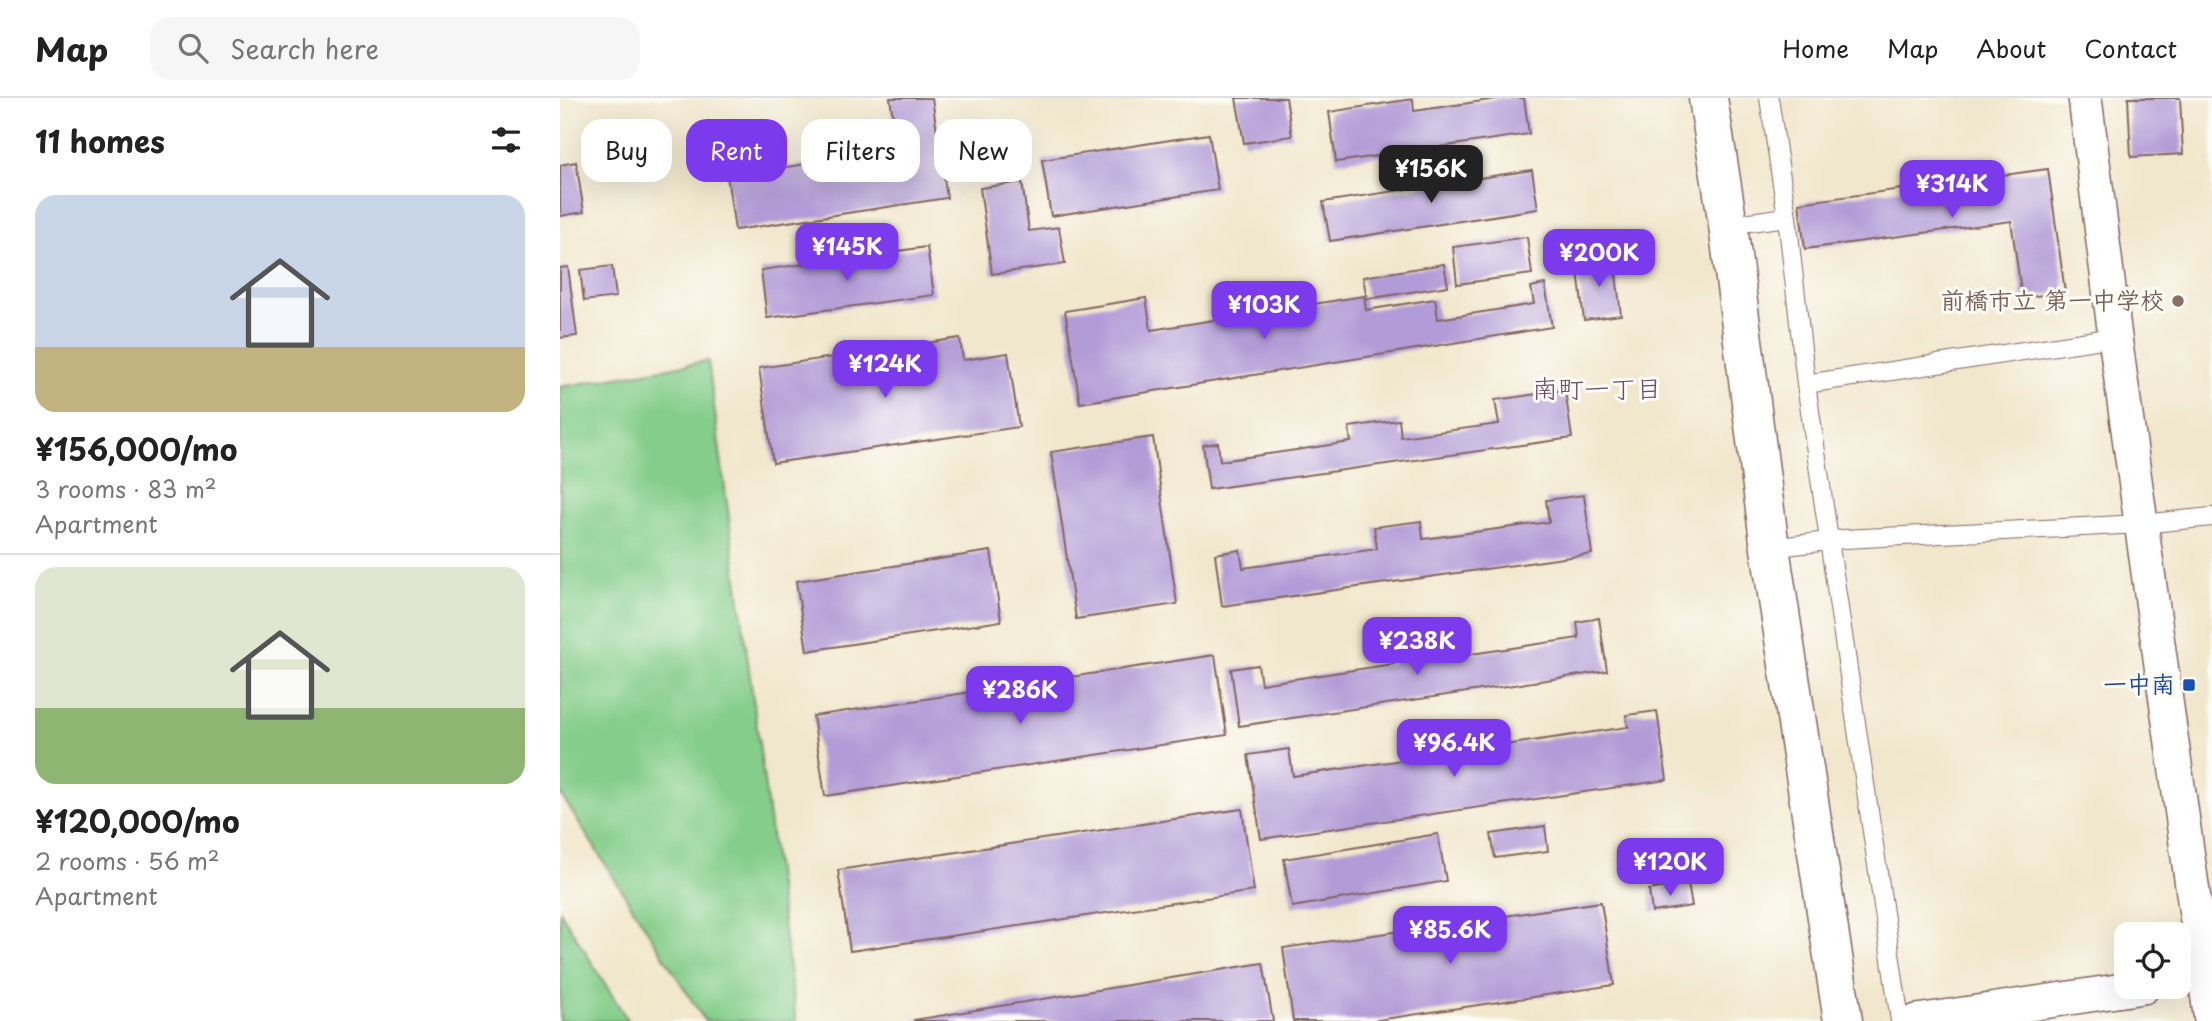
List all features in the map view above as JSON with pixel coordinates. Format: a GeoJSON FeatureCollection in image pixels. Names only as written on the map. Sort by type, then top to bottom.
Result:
{"type":"FeatureCollection","features":[{"type":"Feature","properties":{"kind":"street"},"geometry":{"type":"LineString","coordinates":[[1708,98],[1728,225],[1770,548],[1843,1021]]}},
{"type":"Feature","properties":{"kind":"street"},"geometry":{"type":"LineString","coordinates":[[2085,98],[2198,979],[2211,1021]]}},
{"type":"Feature","properties":{"kind":"street"},"geometry":{"type":"LineString","coordinates":[[1917,1021],[2034,1012],[2114,994]]}},
{"type":"Feature","properties":{"kind":"lane"},"geometry":{"type":"LineString","coordinates":[[1769,98],[1787,217],[1806,384],[1900,1021]]}},
{"type":"Feature","properties":{"kind":"lane"},"geometry":{"type":"LineString","coordinates":[[1728,225],[1787,217]]}},
{"type":"Feature","properties":{"kind":"lane"},"geometry":{"type":"LineString","coordinates":[[1806,384],[2115,337]]}},
{"type":"Feature","properties":{"kind":"lane"},"geometry":{"type":"LineString","coordinates":[[1770,548],[1830,541],[2141,524],[2212,517]]}},
{"type":"Feature","properties":{"kind":"green space"},"geometry":{"type":"Polygon","coordinates":[[[708,361],[796,1021],[705,1021],[560,793],[560,387],[708,361]]]}},
{"type":"Feature","properties":{"kind":"green space"},"geometry":{"type":"Polygon","coordinates":[[[560,911],[628,1021],[560,1021],[560,911]]]}},
{"type":"Feature","properties":{"kind":"building"},"geometry":{"type":"Polygon","coordinates":[[[890,98],[932,98],[935,119],[934,182],[945,182],[947,198],[735,230],[728,182],[787,182],[787,167],[801,165],[801,182],[920,182],[920,119],[893,119],[890,98]]]}},
{"type":"Feature","properties":{"kind":"building"},"geometry":{"type":"Polygon","coordinates":[[[1236,98],[1286,98],[1292,136],[1244,143],[1236,98]]]}},
{"type":"Feature","properties":{"kind":"building"},"geometry":{"type":"Polygon","coordinates":[[[1503,98],[1524,98],[1529,134],[1336,162],[1329,112],[1413,99],[1414,111],[1503,98]]]}},
{"type":"Feature","properties":{"kind":"building"},"geometry":{"type":"Polygon","coordinates":[[[2128,98],[2180,98],[2183,154],[2131,157],[2128,98]]]}},
{"type":"Feature","properties":{"kind":"building"},"geometry":{"type":"Polygon","coordinates":[[[1209,134],[1218,190],[1051,216],[1042,160],[1209,134]]]}},
{"type":"Feature","properties":{"kind":"building"},"geometry":{"type":"Polygon","coordinates":[[[576,162],[584,212],[560,216],[560,165],[576,162]]]}},
{"type":"Feature","properties":{"kind":"building"},"geometry":{"type":"Polygon","coordinates":[[[2048,169],[2065,292],[2022,298],[2011,221],[1805,249],[1799,203],[2048,169]]]}},
{"type":"Feature","properties":{"kind":"building"},"geometry":{"type":"Polygon","coordinates":[[[1532,170],[1538,209],[1330,241],[1323,202],[1532,170]]]}},
{"type":"Feature","properties":{"kind":"building"},"geometry":{"type":"Polygon","coordinates":[[[1022,182],[1029,231],[1059,227],[1065,264],[992,274],[980,188],[1022,182]]]}},
{"type":"Feature","properties":{"kind":"building"},"geometry":{"type":"Polygon","coordinates":[[[1527,237],[1532,274],[1457,284],[1453,247],[1527,237]]]}},
{"type":"Feature","properties":{"kind":"building"},"geometry":{"type":"Polygon","coordinates":[[[927,247],[934,295],[767,318],[761,270],[927,247]]]}},
{"type":"Feature","properties":{"kind":"building"},"geometry":{"type":"Polygon","coordinates":[[[1614,258],[1621,315],[1584,320],[1577,263],[1614,258]]]}},
{"type":"Feature","properties":{"kind":"building"},"geometry":{"type":"Polygon","coordinates":[[[1444,264],[1448,286],[1367,299],[1363,277],[1444,264]]]}},
{"type":"Feature","properties":{"kind":"building"},"geometry":{"type":"Polygon","coordinates":[[[612,266],[616,297],[584,301],[580,270],[612,266]]]}},
{"type":"Feature","properties":{"kind":"building"},"geometry":{"type":"Polygon","coordinates":[[[568,267],[577,336],[560,338],[560,268],[568,267]]]}},
{"type":"Feature","properties":{"kind":"building"},"geometry":{"type":"Polygon","coordinates":[[[1545,284],[1552,327],[1080,403],[1065,311],[1146,298],[1151,330],[1364,296],[1366,310],[1435,299],[1438,319],[1534,304],[1531,287],[1545,284]]]}},
{"type":"Feature","properties":{"kind":"building"},"geometry":{"type":"Polygon","coordinates":[[[960,338],[963,360],[1008,353],[1019,427],[773,463],[759,368],[960,338]]]}},
{"type":"Feature","properties":{"kind":"building"},"geometry":{"type":"Polygon","coordinates":[[[1565,390],[1572,438],[1209,489],[1203,445],[1218,443],[1220,461],[1351,442],[1349,427],[1399,420],[1401,437],[1499,424],[1495,400],[1565,390]]]}},
{"type":"Feature","properties":{"kind":"building"},"geometry":{"type":"Polygon","coordinates":[[[1153,437],[1177,604],[1076,619],[1051,452],[1153,437]]]}},
{"type":"Feature","properties":{"kind":"building"},"geometry":{"type":"Polygon","coordinates":[[[1584,495],[1592,554],[1222,606],[1215,554],[1240,550],[1243,568],[1377,549],[1374,527],[1421,521],[1423,539],[1549,522],[1546,500],[1584,495]]]}},
{"type":"Feature","properties":{"kind":"building"},"geometry":{"type":"Polygon","coordinates":[[[991,551],[1001,621],[807,651],[796,581],[991,551]]]}},
{"type":"Feature","properties":{"kind":"building"},"geometry":{"type":"Polygon","coordinates":[[[1599,618],[1607,671],[1239,726],[1231,669],[1258,665],[1261,684],[1394,664],[1391,645],[1441,638],[1444,658],[1579,638],[1577,622],[1599,618]]]}},
{"type":"Feature","properties":{"kind":"building"},"geometry":{"type":"Polygon","coordinates":[[[1215,655],[1227,735],[825,796],[813,716],[1215,655]]]}},
{"type":"Feature","properties":{"kind":"building"},"geometry":{"type":"Polygon","coordinates":[[[1657,711],[1667,780],[1261,839],[1248,755],[1289,749],[1293,776],[1628,727],[1626,715],[1657,711]]]}},
{"type":"Feature","properties":{"kind":"building"},"geometry":{"type":"Polygon","coordinates":[[[1242,809],[1254,891],[850,951],[838,870],[1242,809]]]}},
{"type":"Feature","properties":{"kind":"building"},"geometry":{"type":"Polygon","coordinates":[[[1545,826],[1548,851],[1495,858],[1491,834],[1545,826]]]}},
{"type":"Feature","properties":{"kind":"building"},"geometry":{"type":"Polygon","coordinates":[[[1438,834],[1446,881],[1292,907],[1284,859],[1438,834]]]}},
{"type":"Feature","properties":{"kind":"building"},"geometry":{"type":"Polygon","coordinates":[[[1688,883],[1692,906],[1652,912],[1649,890],[1688,883]]]}},
{"type":"Feature","properties":{"kind":"building"},"geometry":{"type":"Polygon","coordinates":[[[1601,902],[1614,985],[1371,1021],[1293,1021],[1283,948],[1601,902]]]}},
{"type":"Feature","properties":{"kind":"building"},"geometry":{"type":"Polygon","coordinates":[[[1263,963],[1273,1021],[914,1021],[914,1020],[1263,963]]]}},
{"type":"Feature","properties":{"kind":"place","name":"前橋市立 第一中学校"},"geometry":{"type":"Point","coordinates":[2178,301]}},
{"type":"Feature","properties":{"kind":"place","name":"一中南"},"geometry":{"type":"Point","coordinates":[2189,685]}},
{"type":"Feature","properties":{"kind":"district","name":"南町一丁目"},"geometry":{"type":"Point","coordinates":[1597,389]}}]}
